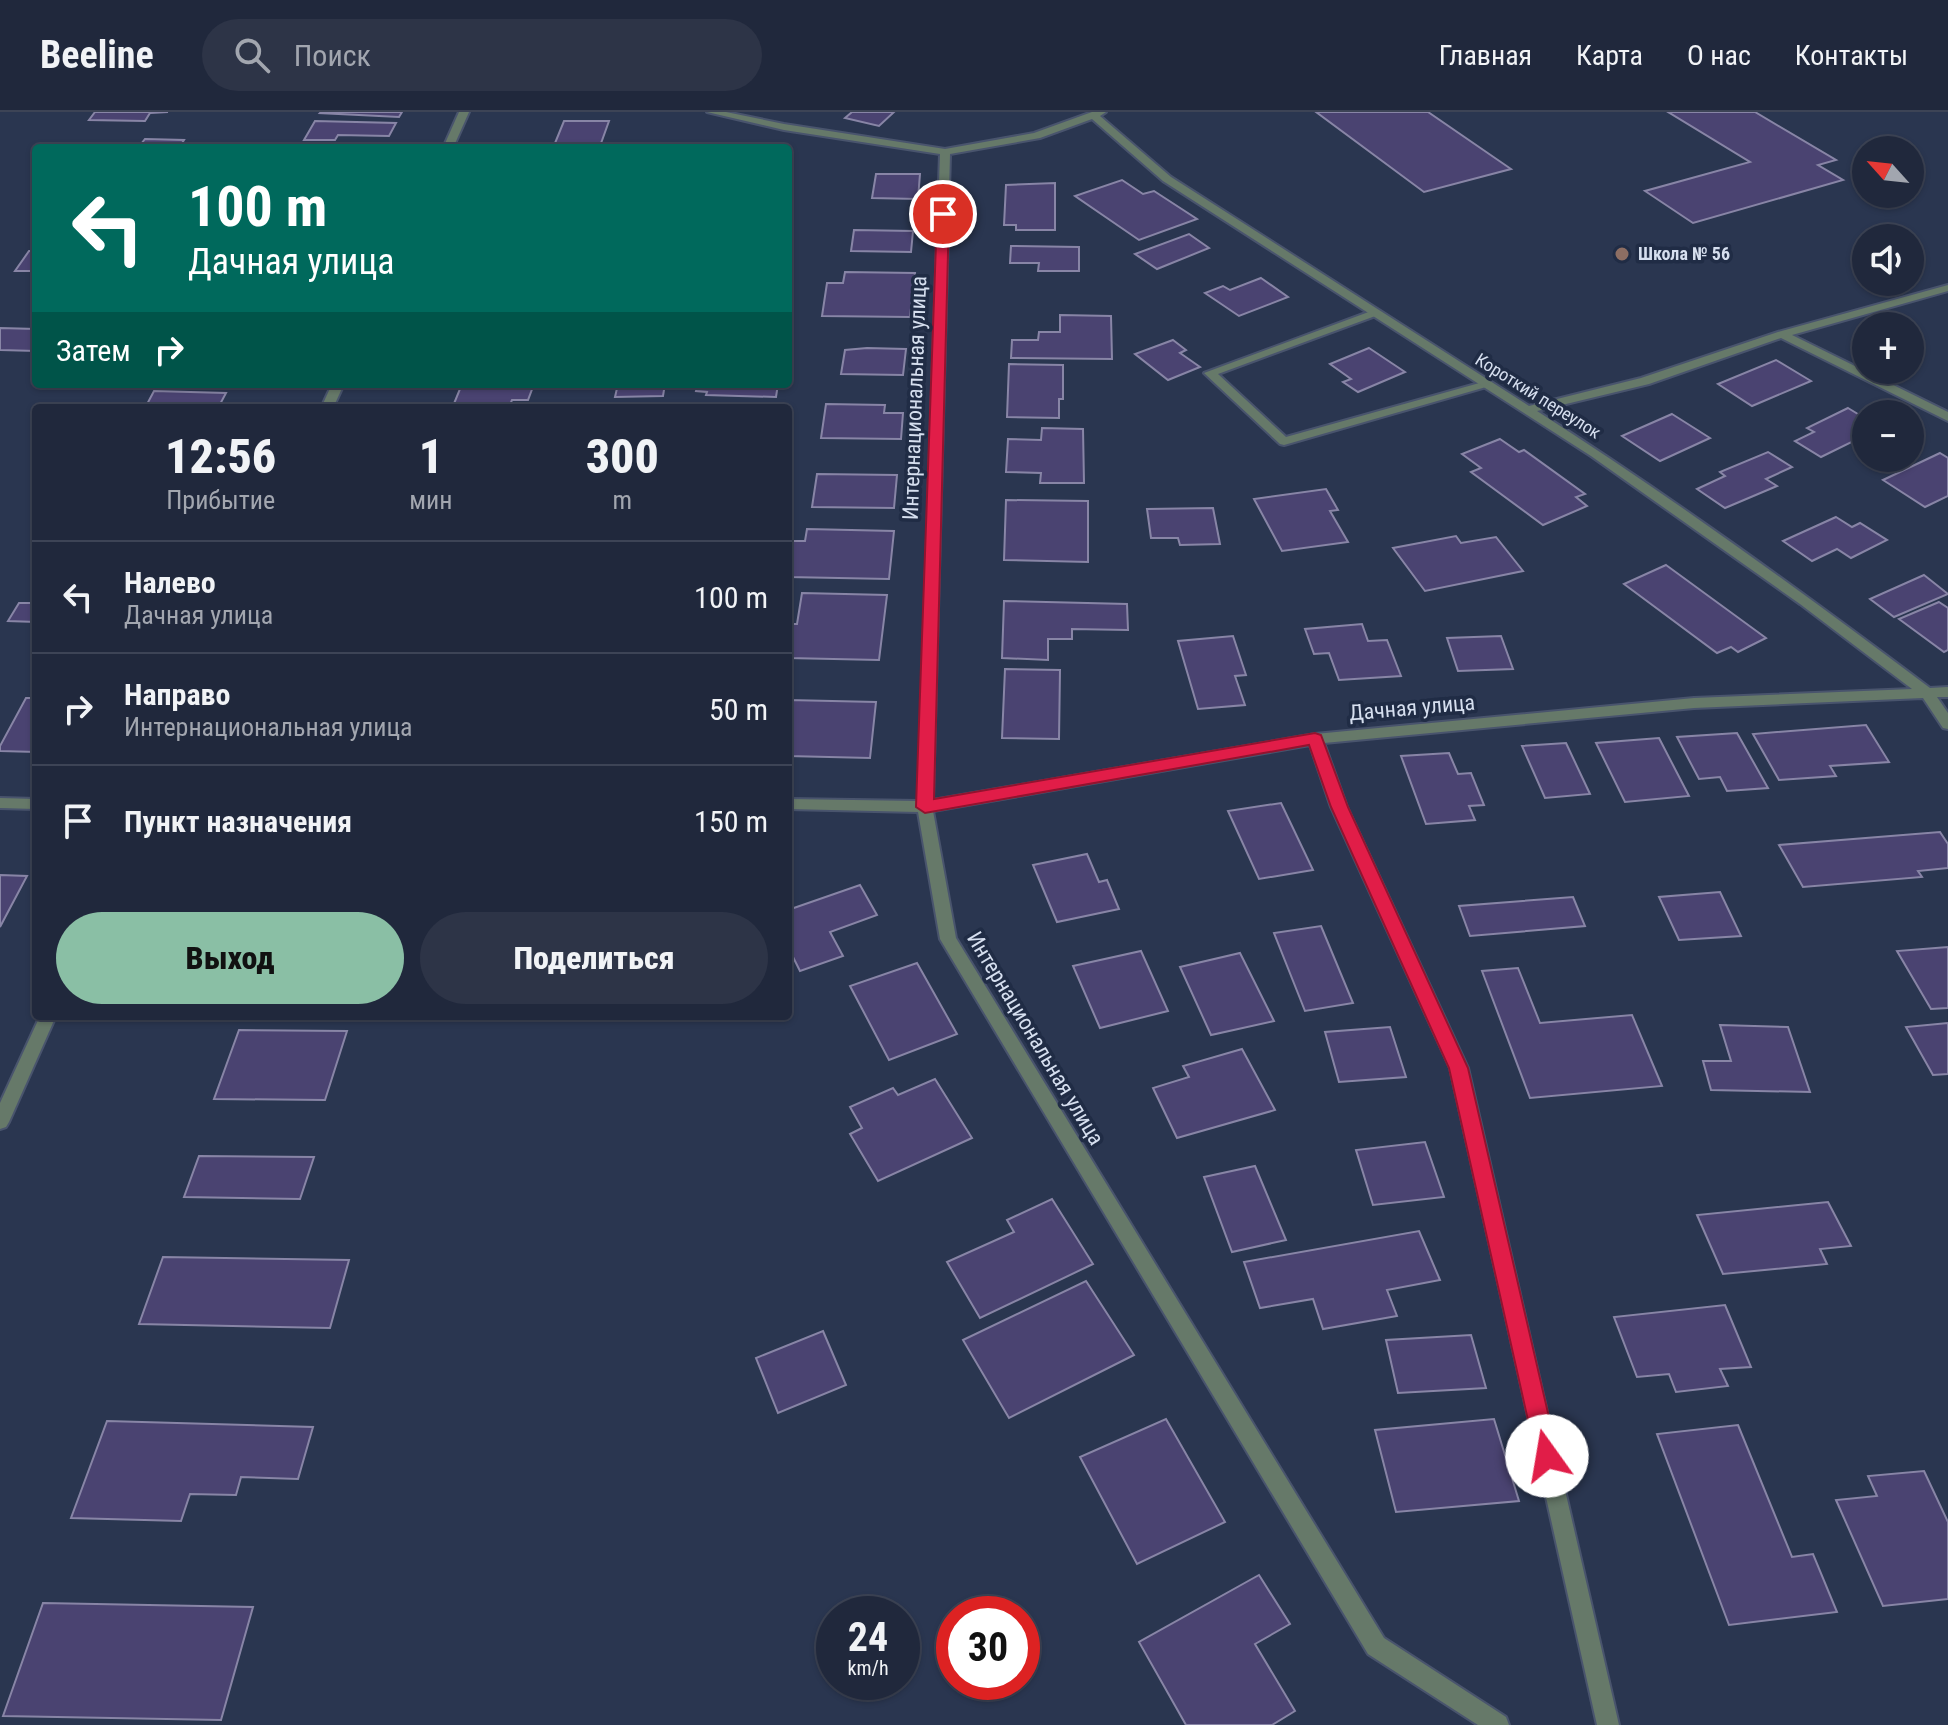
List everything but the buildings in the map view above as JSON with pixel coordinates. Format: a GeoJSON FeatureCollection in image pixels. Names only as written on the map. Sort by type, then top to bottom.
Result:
{"type":"FeatureCollection","features":[{"type":"Feature","properties":{"kind":"street"},"geometry":{"type":"LineString","coordinates":[[450,144],[464,112]]}},
{"type":"Feature","properties":{"kind":"street"},"geometry":{"type":"LineString","coordinates":[[712,112],[784,127],[945,152],[1036,136],[1098,114]]}},
{"type":"Feature","properties":{"kind":"street","name":"Короткий переулок"},"geometry":{"type":"LineString","coordinates":[[1098,114],[1167,179],[1595,453],[1793,592],[1928,694],[1948,724]]}},
{"type":"Feature","properties":{"kind":"street","name":"Интернациональная улица"},"geometry":{"type":"LineString","coordinates":[[945,152],[925,807],[948,939],[1376,1646],[1498,1725]]}},
{"type":"Feature","properties":{"kind":"street"},"geometry":{"type":"LineString","coordinates":[[1526,410],[1645,381],[1782,334],[1948,288]]}},
{"type":"Feature","properties":{"kind":"street"},"geometry":{"type":"LineString","coordinates":[[1374,313],[1210,373],[1284,441],[1487,385]]}},
{"type":"Feature","properties":{"kind":"street"},"geometry":{"type":"LineString","coordinates":[[1782,334],[1948,417]]}},
{"type":"Feature","properties":{"kind":"street","name":"Дачная улица"},"geometry":{"type":"LineString","coordinates":[[792,804],[925,807],[1315,739],[1694,703],[1948,692]]}},
{"type":"Feature","properties":{"kind":"street"},"geometry":{"type":"LineString","coordinates":[[1315,739],[1339,807],[1459,1068],[1608,1725]]}},
{"type":"Feature","properties":{"kind":"street"},"geometry":{"type":"LineString","coordinates":[[0,803],[32,804]]}},
{"type":"Feature","properties":{"kind":"street"},"geometry":{"type":"LineString","coordinates":[[0,1122],[46,1020]]}},
{"type":"Feature","properties":{"kind":"place","name":"Школа № 56"},"geometry":{"type":"Point","coordinates":[1622,254]}},
{"type":"Feature","properties":{"kind":"route"},"geometry":{"type":"LineString","coordinates":[[943,214],[925,807],[1315,739],[1339,807],[1459,1068],[1547,1456]]}}]}
